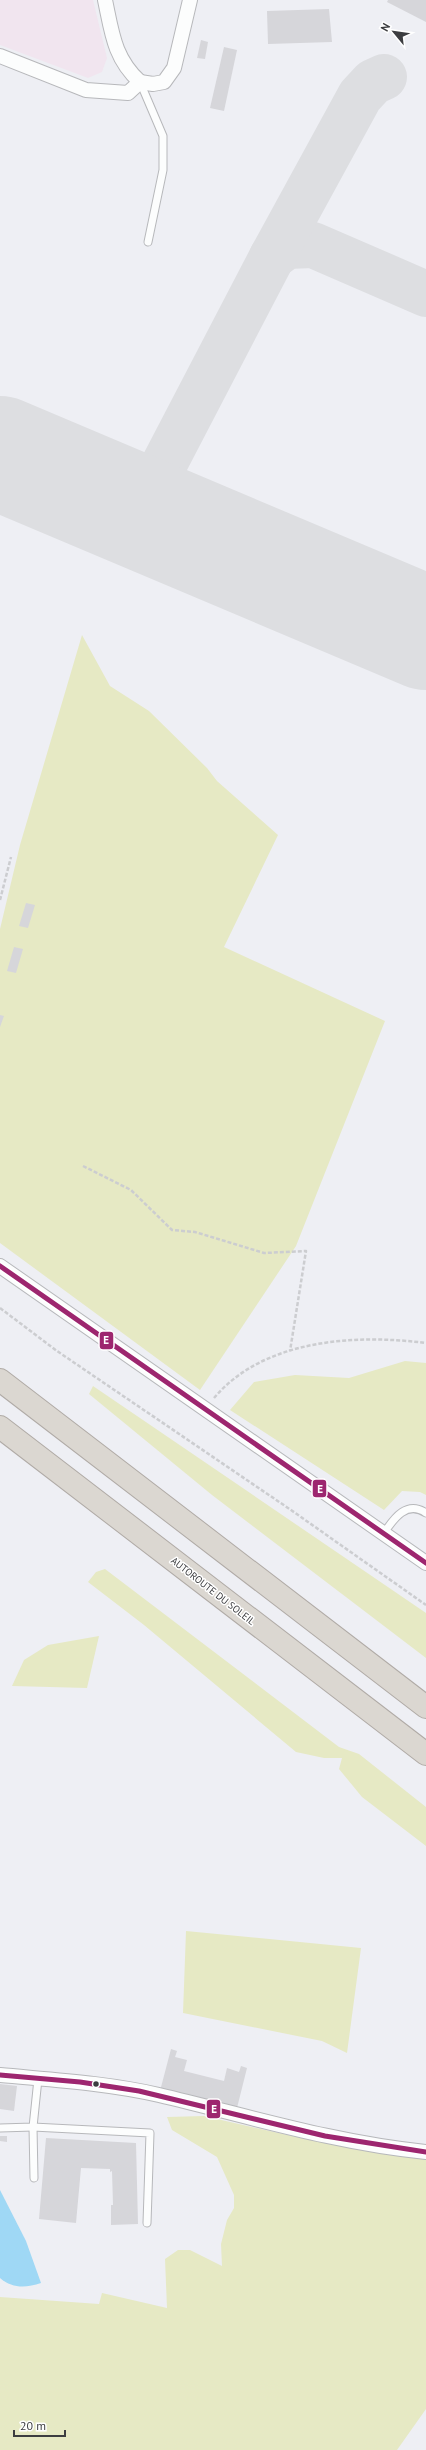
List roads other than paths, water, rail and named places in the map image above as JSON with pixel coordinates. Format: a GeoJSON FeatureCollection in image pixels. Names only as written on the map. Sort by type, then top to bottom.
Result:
{"type":"FeatureCollection","features":[{"type":"Feature","properties":{"kind":"highway"},"geometry":{"type":"LineString","coordinates":[[0,1380],[426,1707]]}},
{"type":"Feature","properties":{"kind":"highway","name":"AUTOROUTE DU SOLEIL"},"geometry":{"type":"LineString","coordinates":[[0,1427],[426,1754]]}},
{"type":"Feature","properties":{"kind":"street"},"geometry":{"type":"LineString","coordinates":[[105,0],[117,54],[130,74],[140,82],[153,84],[164,82],[174,68],[190,0]]}},
{"type":"Feature","properties":{"kind":"street"},"geometry":{"type":"LineString","coordinates":[[0,56],[86,90],[128,93],[140,82]]}},
{"type":"Feature","properties":{"kind":"street"},"geometry":{"type":"LineString","coordinates":[[0,1266],[384,1532],[426,1563]]}},
{"type":"Feature","properties":{"kind":"street"},"geometry":{"type":"LineString","coordinates":[[0,2075],[107,2085],[159,2095],[272,2125],[395,2149],[426,2152]]}},
{"type":"Feature","properties":{"kind":"lane"},"geometry":{"type":"LineString","coordinates":[[140,82],[163,136],[163,170],[148,242]]}},
{"type":"Feature","properties":{"kind":"lane"},"geometry":{"type":"LineString","coordinates":[[384,1532],[397,1515],[407,1509],[419,1508],[426,1513]]}},
{"type":"Feature","properties":{"kind":"lane"},"geometry":{"type":"LineString","coordinates":[[34,2178],[33,2127],[38,2079]]}},
{"type":"Feature","properties":{"kind":"lane"},"geometry":{"type":"LineString","coordinates":[[0,2128],[33,2127],[150,2134],[147,2223]]}},
{"type":"Feature","properties":{"kind":"water"},"geometry":{"type":"Polygon","coordinates":[[[0,2190],[26,2241],[41,2283],[25,2287],[15,2286],[0,2278],[0,2190]]]}}]}
